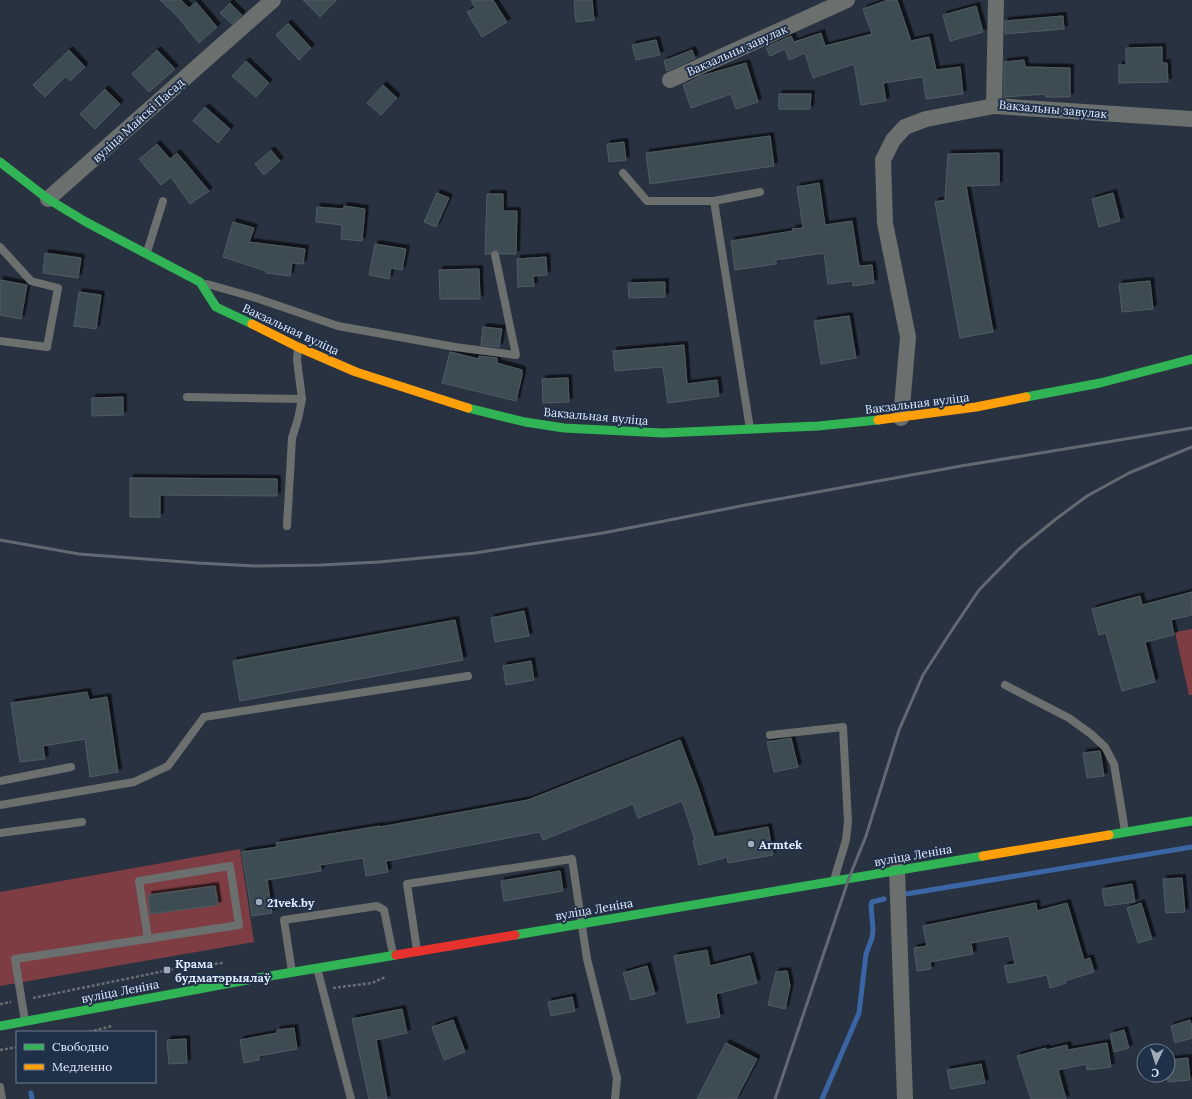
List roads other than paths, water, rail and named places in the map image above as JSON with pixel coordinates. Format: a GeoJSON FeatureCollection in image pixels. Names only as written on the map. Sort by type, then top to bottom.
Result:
{"type":"FeatureCollection","features":[{"type":"Feature","properties":{"kind":"street","name":"вуліца Майскі Пасад"},"geometry":{"type":"LineString","coordinates":[[48,200],[273,0]]}},
{"type":"Feature","properties":{"kind":"street","name":"Вакзальны завулак"},"geometry":{"type":"LineString","coordinates":[[670,80],[847,0]]}},
{"type":"Feature","properties":{"kind":"street","name":"Вакзальны завулак"},"geometry":{"type":"LineString","coordinates":[[996,0],[994,106],[1192,119]]}},
{"type":"Feature","properties":{"kind":"street"},"geometry":{"type":"LineString","coordinates":[[901,418],[908,337],[885,223],[883,160],[893,140],[905,127],[926,119],[994,106]]}},
{"type":"Feature","properties":{"kind":"street"},"geometry":{"type":"LineString","coordinates":[[0,162],[48,200]]}},
{"type":"Feature","properties":{"kind":"street","name":"Вакзальная вуліца"},"geometry":{"type":"LineString","coordinates":[[48,200],[86,222],[200,282],[216,307],[356,372],[478,411],[525,422],[564,428],[662,433],[818,426],[901,418],[976,407],[1100,383],[1192,359]]}},
{"type":"Feature","properties":{"kind":"street","name":"вуліца Леніна"},"geometry":{"type":"LineString","coordinates":[[0,1026],[292,972],[1192,821]]}},
{"type":"Feature","properties":{"kind":"street"},"geometry":{"type":"LineString","coordinates":[[897,870],[905,1099]]}},
{"type":"Feature","properties":{"kind":"lane"},"geometry":{"type":"LineString","coordinates":[[623,173],[647,202],[714,201],[760,192]]}},
{"type":"Feature","properties":{"kind":"lane"},"geometry":{"type":"LineString","coordinates":[[147,253],[163,201]]}},
{"type":"Feature","properties":{"kind":"lane"},"geometry":{"type":"LineString","coordinates":[[714,201],[750,430]]}},
{"type":"Feature","properties":{"kind":"lane"},"geometry":{"type":"LineString","coordinates":[[0,247],[31,281],[58,288],[47,347],[0,341]]}},
{"type":"Feature","properties":{"kind":"lane"},"geometry":{"type":"LineString","coordinates":[[200,282],[256,298],[338,326],[455,347],[516,355],[495,255]]}},
{"type":"Feature","properties":{"kind":"lane"},"geometry":{"type":"LineString","coordinates":[[287,526],[292,438],[302,399],[297,360],[298,346]]}},
{"type":"Feature","properties":{"kind":"lane"},"geometry":{"type":"LineString","coordinates":[[187,397],[302,399]]}},
{"type":"Feature","properties":{"kind":"lane"},"geometry":{"type":"LineString","coordinates":[[0,804],[134,782],[168,766],[204,717],[468,676]]}},
{"type":"Feature","properties":{"kind":"lane"},"geometry":{"type":"LineString","coordinates":[[1005,685],[1069,718],[1091,734],[1105,747],[1114,764],[1125,832]]}},
{"type":"Feature","properties":{"kind":"lane"},"geometry":{"type":"LineString","coordinates":[[770,736],[843,727],[848,822],[846,840],[834,880]]}},
{"type":"Feature","properties":{"kind":"lane"},"geometry":{"type":"LineString","coordinates":[[0,781],[71,768]]}},
{"type":"Feature","properties":{"kind":"lane"},"geometry":{"type":"LineString","coordinates":[[0,833],[82,822]]}},
{"type":"Feature","properties":{"kind":"lane"},"geometry":{"type":"LineString","coordinates":[[417,951],[407,884],[572,858],[587,959],[617,1078],[615,1099]]}},
{"type":"Feature","properties":{"kind":"lane"},"geometry":{"type":"LineString","coordinates":[[25,1022],[15,959],[148,939],[239,925],[230,866],[139,881],[148,939]]}},
{"type":"Feature","properties":{"kind":"lane"},"geometry":{"type":"LineString","coordinates":[[292,972],[284,920],[378,906],[384,910],[393,955]]}},
{"type":"Feature","properties":{"kind":"lane"},"geometry":{"type":"LineString","coordinates":[[317,968],[351,1099]]}},
{"type":"Feature","properties":{"kind":"lane"},"geometry":{"type":"LineString","coordinates":[[0,1087],[2,1099]]}},
{"type":"Feature","properties":{"kind":"waterway"},"geometry":{"type":"LineString","coordinates":[[906,894],[1192,847]]}},
{"type":"Feature","properties":{"kind":"waterway"},"geometry":{"type":"LineString","coordinates":[[822,1099],[859,1013],[866,954],[872,938],[873,930],[871,905],[872,902],[884,899]]}},
{"type":"Feature","properties":{"kind":"waterway"},"geometry":{"type":"LineString","coordinates":[[31,1093],[32,1099]]}},
{"type":"Feature","properties":{"kind":"railway"},"geometry":{"type":"LineString","coordinates":[[0,540],[79,554],[255,566],[379,562],[475,553],[603,533],[751,504],[961,466],[1192,428]]}},
{"type":"Feature","properties":{"kind":"railway"},"geometry":{"type":"LineString","coordinates":[[775,1099],[849,878],[866,836],[899,730],[923,675],[979,590],[1019,549],[1087,496],[1129,473],[1192,447]]}},
{"type":"Feature","properties":{"kind":"place","name":"Armtek"},"geometry":{"type":"Point","coordinates":[751,844]}},
{"type":"Feature","properties":{"kind":"place","name":"21vek.by"},"geometry":{"type":"Point","coordinates":[259,902]}},
{"type":"Feature","properties":{"kind":"place","name":"Крама будматэрыялаў"},"geometry":{"type":"Point","coordinates":[167,970]}}]}
